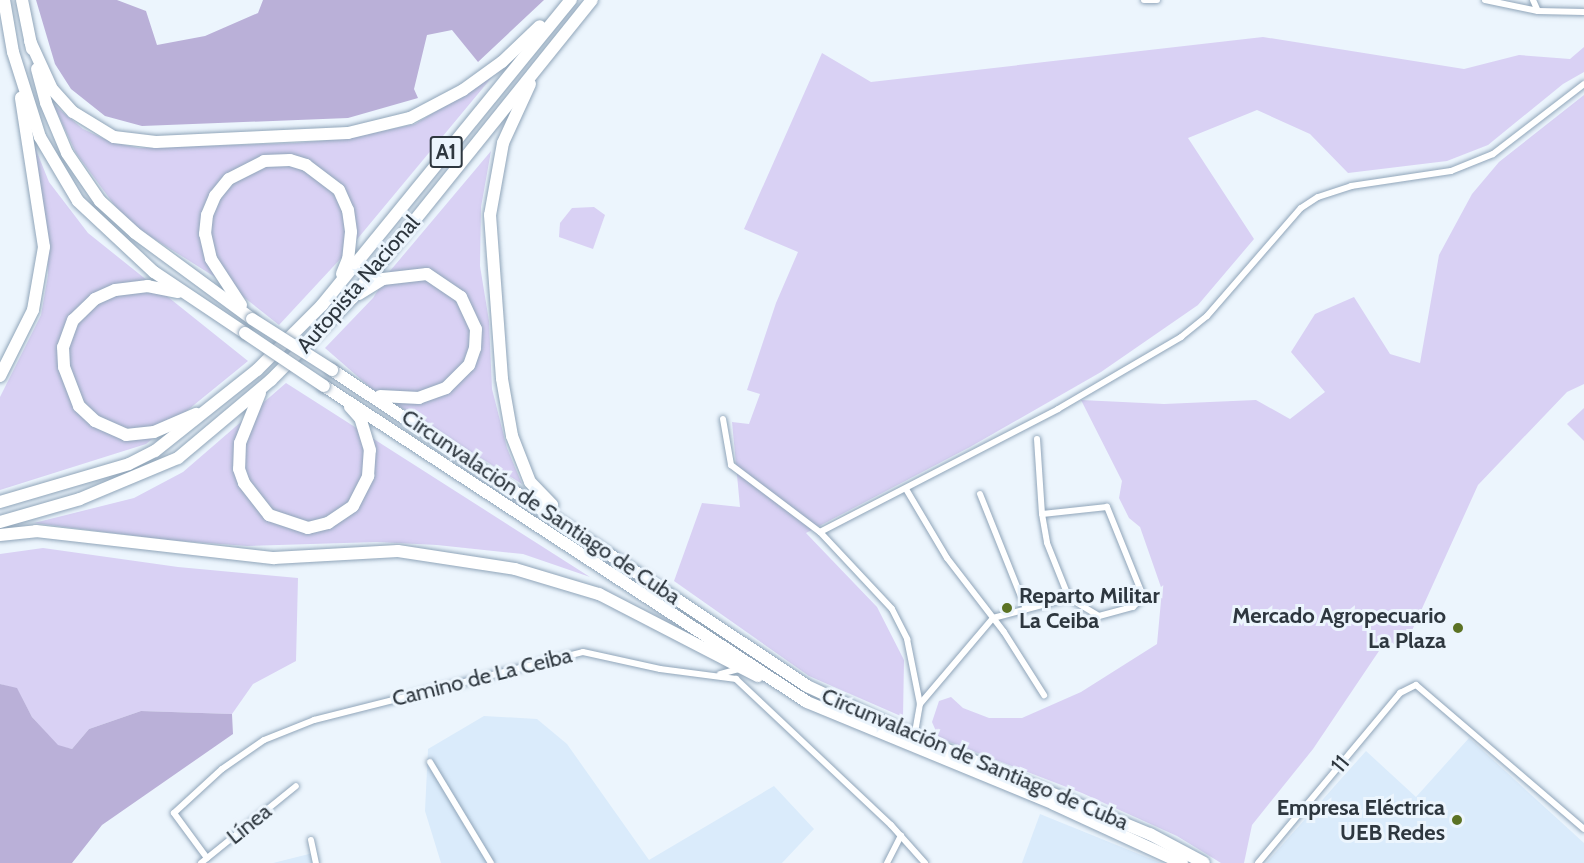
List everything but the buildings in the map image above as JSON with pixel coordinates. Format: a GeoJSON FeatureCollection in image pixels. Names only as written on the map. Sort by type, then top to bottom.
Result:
{"type":"FeatureCollection","features":[{"type":"Feature","properties":{"kind":"highway","name":"Circunvalación de Santiago de Cuba"},"geometry":{"type":"LineString","coordinates":[[4,0],[13,52],[40,137],[78,201],[154,272],[807,702],[1139,830],[1204,863]]}},
{"type":"Feature","properties":{"kind":"highway","name":"Circunvalación de Santiago de Cuba"},"geometry":{"type":"LineString","coordinates":[[22,0],[45,104],[67,153],[93,192],[135,233],[252,319],[374,395],[807,686],[912,742],[1182,863]]}},
{"type":"Feature","properties":{"kind":"highway"},"geometry":{"type":"LineString","coordinates":[[30,41],[52,89],[73,112],[114,137],[156,142],[348,133],[410,118],[463,90],[502,62],[569,0]]}},
{"type":"Feature","properties":{"kind":"highway","name":"Autopista Nacional"},"geometry":{"type":"LineString","coordinates":[[0,502],[129,464],[184,432],[228,396],[322,305],[569,0]]}},
{"type":"Feature","properties":{"kind":"highway","name":"Autopista Nacional"},"geometry":{"type":"LineString","coordinates":[[0,522],[80,499],[178,458],[263,387],[353,297],[592,0]]}},
{"type":"Feature","properties":{"kind":"highway"},"geometry":{"type":"LineString","coordinates":[[0,376],[33,310],[44,247],[13,52]]}},
{"type":"Feature","properties":{"kind":"highway"},"geometry":{"type":"LineString","coordinates":[[542,63],[503,143],[490,215],[502,379],[512,436],[530,482],[543,498],[623,562]]}},
{"type":"Feature","properties":{"kind":"highway"},"geometry":{"type":"LineString","coordinates":[[252,319],[211,259],[205,234],[214,196],[229,178],[264,161],[290,160],[321,174],[339,190],[348,210],[351,232],[348,259],[322,305]]}},
{"type":"Feature","properties":{"kind":"highway"},"geometry":{"type":"LineString","coordinates":[[353,297],[383,279],[427,274],[461,297],[476,329],[476,348],[469,365],[446,388],[403,400],[374,395]]}},
{"type":"Feature","properties":{"kind":"highway"},"geometry":{"type":"LineString","coordinates":[[186,293],[148,286],[115,290],[95,299],[73,320],[63,347],[69,387],[79,406],[95,421],[126,435],[154,432],[184,421],[228,396]]}},
{"type":"Feature","properties":{"kind":"highway"},"geometry":{"type":"LineString","coordinates":[[263,387],[240,443],[239,469],[253,499],[268,515],[308,528],[328,523],[353,506],[368,476],[370,450],[365,432],[360,418],[342,397]]}},
{"type":"Feature","properties":{"kind":"highway"},"geometry":{"type":"LineString","coordinates":[[0,535],[36,531],[274,558],[398,551],[515,569],[598,594],[807,702]]}},
{"type":"Feature","properties":{"kind":"street"},"geometry":{"type":"LineString","coordinates":[[1144,0],[1157,0]]}},
{"type":"Feature","properties":{"kind":"street"},"geometry":{"type":"LineString","coordinates":[[1485,0],[1538,11],[1584,12]]}},
{"type":"Feature","properties":{"kind":"street"},"geometry":{"type":"LineString","coordinates":[[1533,0],[1538,11]]}},
{"type":"Feature","properties":{"kind":"street"},"geometry":{"type":"LineString","coordinates":[[820,532],[1058,409],[1181,337],[1207,316],[1301,208],[1318,197],[1351,186],[1451,171],[1493,154],[1584,84]]}},
{"type":"Feature","properties":{"kind":"street"},"geometry":{"type":"LineString","coordinates":[[723,419],[731,465],[820,532],[892,609],[907,639],[920,704],[912,742]]}},
{"type":"Feature","properties":{"kind":"street"},"geometry":{"type":"LineString","coordinates":[[1037,439],[1042,514],[1053,563],[1069,598],[1099,616],[1133,607],[1140,600],[1141,591],[1107,507],[1042,514]]}},
{"type":"Feature","properties":{"kind":"street"},"geometry":{"type":"LineString","coordinates":[[906,489],[947,558],[993,618],[1044,695]]}},
{"type":"Feature","properties":{"kind":"street"},"geometry":{"type":"LineString","coordinates":[[980,494],[1026,609]]}},
{"type":"Feature","properties":{"kind":"street"},"geometry":{"type":"LineString","coordinates":[[920,704],[993,618],[1069,598]]}},
{"type":"Feature","properties":{"kind":"street","name":"Camino de La Ceiba"},"geometry":{"type":"LineString","coordinates":[[204,861],[174,813],[222,769],[274,736],[314,720],[583,652],[660,669],[736,679],[901,836],[925,863]]}},
{"type":"Feature","properties":{"kind":"street"},"geometry":{"type":"LineString","coordinates":[[718,675],[742,668]]}},
{"type":"Feature","properties":{"kind":"street","name":"11"},"geometry":{"type":"LineString","coordinates":[[1258,863],[1400,693],[1416,685],[1436,698],[1584,829]]}},
{"type":"Feature","properties":{"kind":"street"},"geometry":{"type":"LineString","coordinates":[[430,762],[491,863]]}},
{"type":"Feature","properties":{"kind":"street","name":"Línea"},"geometry":{"type":"LineString","coordinates":[[204,861],[296,786]]}},
{"type":"Feature","properties":{"kind":"street"},"geometry":{"type":"LineString","coordinates":[[887,863],[901,836]]}},
{"type":"Feature","properties":{"kind":"street"},"geometry":{"type":"LineString","coordinates":[[310,840],[316,863]]}},
{"type":"Feature","properties":{"kind":"shaded area"},"geometry":{"type":"Polygon","coordinates":[[[36,0],[117,0],[146,11],[157,45],[205,36],[258,13],[263,0],[544,0],[478,62],[452,30],[427,35],[414,89],[418,98],[348,118],[142,126],[105,116],[71,89],[55,64],[36,0]]]}},
{"type":"Feature","properties":{"kind":"shaded area"},"geometry":{"type":"Polygon","coordinates":[[[1263,37],[1464,69],[1519,55],[1570,59],[1584,47],[1584,72],[1563,84],[1488,145],[1447,161],[1348,173],[1310,134],[1257,110],[1188,138],[1254,239],[1198,305],[1101,372],[970,447],[806,533],[877,607],[904,660],[903,717],[809,676],[674,581],[702,503],[740,507],[732,422],[749,424],[760,394],[747,390],[776,303],[798,252],[744,229],[822,53],[871,82],[1263,37]]]}},
{"type":"Feature","properties":{"kind":"shaded area"},"geometry":{"type":"Polygon","coordinates":[[[492,77],[344,255],[279,325],[231,287],[140,230],[118,210],[76,153],[53,104],[83,129],[111,142],[139,148],[296,143],[351,138],[415,124],[492,77]]]}},
{"type":"Feature","properties":{"kind":"shaded area"},"geometry":{"type":"Polygon","coordinates":[[[1584,95],[1584,384],[1567,392],[1478,485],[1405,646],[1385,642],[1313,749],[1252,825],[1244,863],[1221,863],[1177,836],[1082,793],[939,738],[932,722],[939,701],[951,697],[963,708],[989,718],[1022,718],[1081,692],[1157,644],[1162,590],[1140,527],[1129,518],[1119,498],[1122,481],[1081,400],[1164,404],[1256,400],[1290,419],[1325,392],[1291,352],[1315,314],[1354,297],[1390,354],[1420,363],[1439,255],[1472,194],[1499,162],[1584,95]]]}},
{"type":"Feature","properties":{"kind":"shaded area"},"geometry":{"type":"Polygon","coordinates":[[[32,140],[49,182],[88,233],[248,361],[146,444],[0,490],[0,397],[41,315],[48,275],[47,237],[32,140]]]}},
{"type":"Feature","properties":{"kind":"shaded area"},"geometry":{"type":"Polygon","coordinates":[[[491,151],[481,207],[480,266],[489,321],[492,389],[507,448],[522,484],[372,389],[325,348],[373,298],[390,271],[491,151]]]}},
{"type":"Feature","properties":{"kind":"shaded area"},"geometry":{"type":"Polygon","coordinates":[[[594,207],[605,215],[593,249],[559,237],[560,223],[572,208],[594,207]]]}},
{"type":"Feature","properties":{"kind":"shaded area"},"geometry":{"type":"Polygon","coordinates":[[[286,383],[590,577],[523,554],[437,545],[377,542],[247,546],[167,540],[34,523],[134,498],[183,472],[286,383]]]}},
{"type":"Feature","properties":{"kind":"shaded area"},"geometry":{"type":"Polygon","coordinates":[[[1584,408],[1584,441],[1567,424],[1584,408]]]}},
{"type":"Feature","properties":{"kind":"shaded area"},"geometry":{"type":"Polygon","coordinates":[[[43,548],[178,567],[298,578],[296,661],[253,684],[232,714],[141,711],[89,729],[72,749],[58,746],[32,717],[17,689],[0,684],[0,554],[43,548]]]}},
{"type":"Feature","properties":{"kind":"shaded area"},"geometry":{"type":"Polygon","coordinates":[[[0,684],[17,688],[32,717],[58,745],[72,749],[89,729],[141,711],[232,714],[233,734],[102,825],[72,863],[0,863],[0,684]]]}},
{"type":"Feature","properties":{"kind":"shaded area"},"geometry":{"type":"Polygon","coordinates":[[[484,716],[537,719],[567,744],[649,860],[774,786],[814,829],[782,863],[441,863],[425,811],[428,749],[484,716]]]}},
{"type":"Feature","properties":{"kind":"shaded area","name":"Empresa Eléctrica UEB Redes"},"geometry":{"type":"Polygon","coordinates":[[[1469,738],[1584,843],[1584,863],[1266,863],[1366,751],[1416,797],[1469,738]]]}},
{"type":"Feature","properties":{"kind":"shaded area"},"geometry":{"type":"Polygon","coordinates":[[[1040,814],[1161,863],[1022,863],[1040,814]]]}},
{"type":"Feature","properties":{"kind":"shaded area"},"geometry":{"type":"Polygon","coordinates":[[[313,853],[316,863],[273,863],[313,853]]]}},
{"type":"Feature","properties":{"kind":"place","name":"Reparto Militar La Ceiba"},"geometry":{"type":"Point","coordinates":[1007,608]}},
{"type":"Feature","properties":{"kind":"place","name":"Mercado Agropecuario La Plaza"},"geometry":{"type":"Point","coordinates":[1458,628]}},
{"type":"Feature","properties":{"kind":"place","name":"Empresa Eléctrica UEB Redes"},"geometry":{"type":"Point","coordinates":[1457,820]}}]}
